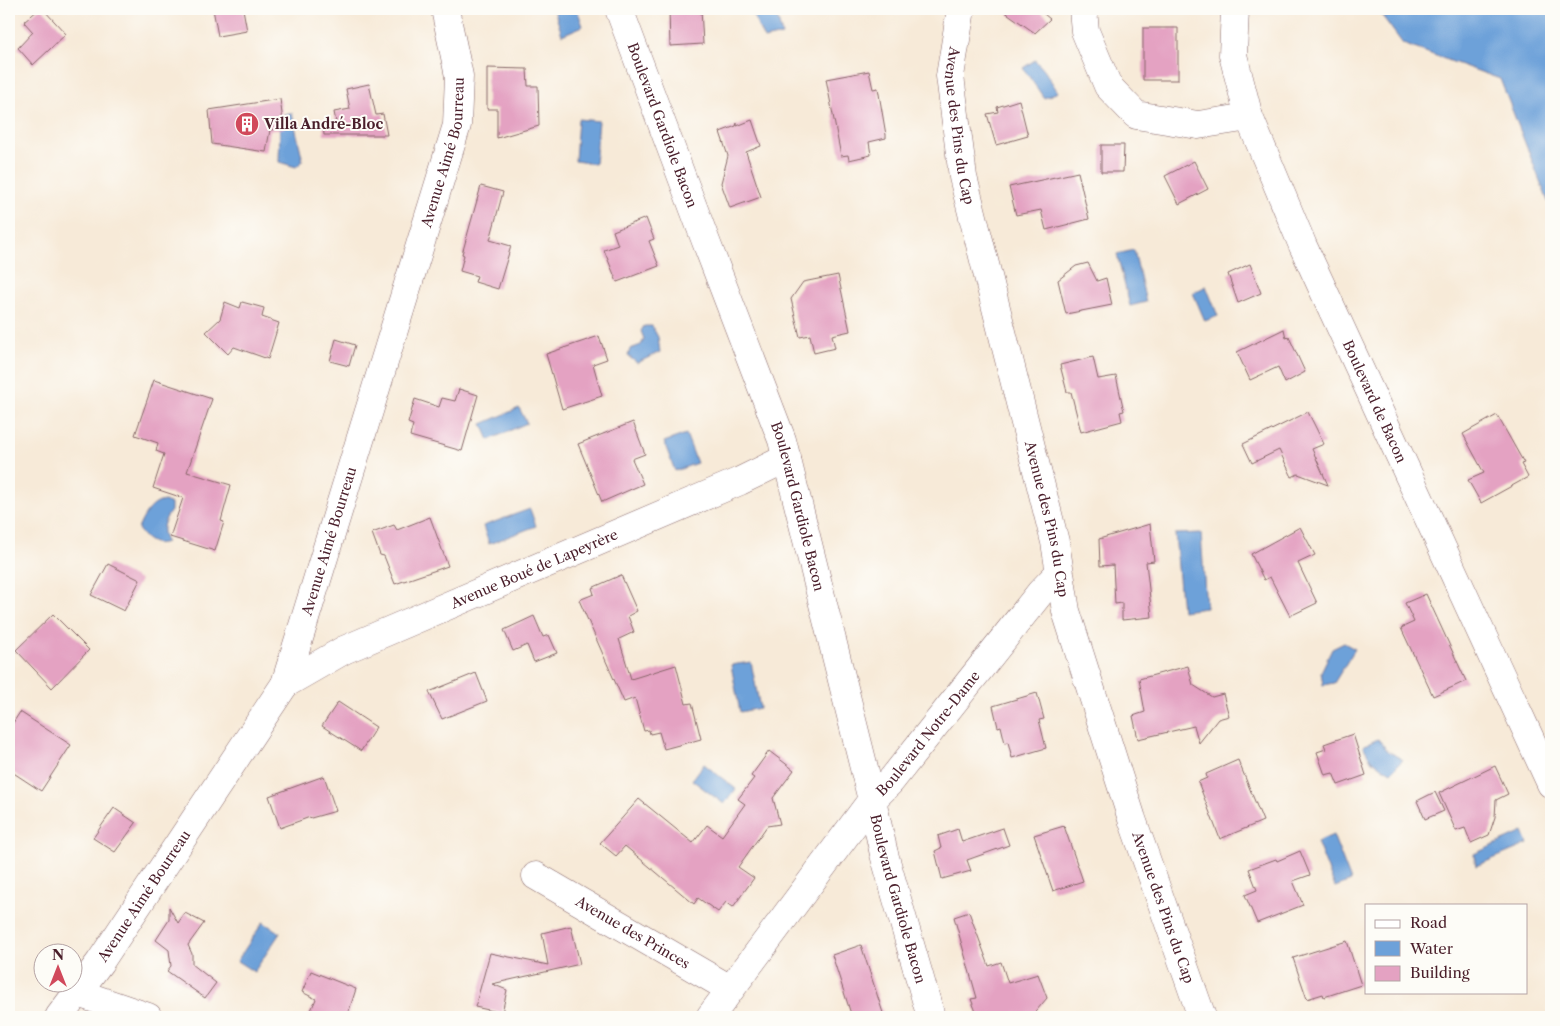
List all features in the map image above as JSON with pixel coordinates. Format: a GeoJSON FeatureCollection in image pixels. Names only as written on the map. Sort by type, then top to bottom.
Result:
{"type":"FeatureCollection","features":[{"type":"Feature","properties":{"kind":"street","name":"Avenue Aimé Bourreau"},"geometry":{"type":"LineString","coordinates":[[82,987],[285,684],[457,125],[459,76],[445,9]]}},
{"type":"Feature","properties":{"kind":"street","name":"Boulevard Gardiole Bacon"},"geometry":{"type":"LineString","coordinates":[[619,9],[782,440],[884,854],[931,1017]]}},
{"type":"Feature","properties":{"kind":"street","name":"Avenue des Pins du Cap"},"geometry":{"type":"LineString","coordinates":[[961,9],[950,76],[964,177],[1055,542],[1066,611],[1132,819],[1202,1017]]}},
{"type":"Feature","properties":{"kind":"street"},"geometry":{"type":"LineString","coordinates":[[1083,9],[1085,31],[1108,86],[1136,115],[1198,125],[1249,117]]}},
{"type":"Feature","properties":{"kind":"street","name":"Boulevard de Bacon"},"geometry":{"type":"LineString","coordinates":[[1236,9],[1233,55],[1249,117],[1302,246],[1551,784]]}},
{"type":"Feature","properties":{"kind":"street","name":"Avenue Boué de Lapeyrère"},"geometry":{"type":"LineString","coordinates":[[285,684],[344,650],[740,481],[787,458]]}},
{"type":"Feature","properties":{"kind":"street","name":"Boulevard Notre-Dame"},"geometry":{"type":"LineString","coordinates":[[710,1017],[872,800],[890,782],[1040,593],[1059,573]]}},
{"type":"Feature","properties":{"kind":"street","name":"Avenue des Princes"},"geometry":{"type":"LineString","coordinates":[[536,876],[730,990]]}},
{"type":"Feature","properties":{"kind":"street","name":"Avenue Aimé Bourreau"},"geometry":{"type":"LineString","coordinates":[[59,1017],[77,994]]}},
{"type":"Feature","properties":{"kind":"street"},"geometry":{"type":"LineString","coordinates":[[81,994],[148,1017]]}},
{"type":"Feature","properties":{"kind":"water"},"geometry":{"type":"Polygon","coordinates":[[[554,9],[577,9],[583,26],[562,35],[554,9]]]}},
{"type":"Feature","properties":{"kind":"water"},"geometry":{"type":"Polygon","coordinates":[[[750,9],[775,9],[782,35],[764,39],[750,9]]]}},
{"type":"Feature","properties":{"kind":"water"},"geometry":{"type":"Polygon","coordinates":[[[1377,9],[1551,9],[1551,209],[1500,79],[1403,44],[1377,9]]]}},
{"type":"Feature","properties":{"kind":"water"},"geometry":{"type":"Polygon","coordinates":[[[1035,60],[1058,92],[1044,98],[1023,68],[1035,60]]]}},
{"type":"Feature","properties":{"kind":"water"},"geometry":{"type":"Polygon","coordinates":[[[292,113],[303,161],[296,167],[279,162],[280,127],[286,125],[284,114],[292,113]]]}},
{"type":"Feature","properties":{"kind":"water"},"geometry":{"type":"Polygon","coordinates":[[[578,119],[599,121],[595,164],[575,161],[578,119]]]}},
{"type":"Feature","properties":{"kind":"water"},"geometry":{"type":"Polygon","coordinates":[[[1134,250],[1146,302],[1130,306],[1117,254],[1134,250]]]}},
{"type":"Feature","properties":{"kind":"water"},"geometry":{"type":"Polygon","coordinates":[[[1206,286],[1218,316],[1205,321],[1193,293],[1206,286]]]}},
{"type":"Feature","properties":{"kind":"water"},"geometry":{"type":"Polygon","coordinates":[[[644,326],[652,326],[658,337],[660,352],[637,363],[628,356],[630,349],[641,345],[644,339],[641,331],[644,326]]]}},
{"type":"Feature","properties":{"kind":"water"},"geometry":{"type":"Polygon","coordinates":[[[519,408],[527,423],[489,440],[482,424],[519,408]]]}},
{"type":"Feature","properties":{"kind":"water"},"geometry":{"type":"Polygon","coordinates":[[[686,434],[697,463],[675,471],[664,442],[686,434]]]}},
{"type":"Feature","properties":{"kind":"water"},"geometry":{"type":"Polygon","coordinates":[[[165,501],[171,504],[171,511],[163,526],[166,542],[153,543],[138,529],[145,515],[152,507],[165,501]]]}},
{"type":"Feature","properties":{"kind":"water"},"geometry":{"type":"Polygon","coordinates":[[[530,509],[536,526],[489,544],[483,526],[530,509]]]}},
{"type":"Feature","properties":{"kind":"water"},"geometry":{"type":"Polygon","coordinates":[[[1201,533],[1206,608],[1182,611],[1175,534],[1201,533]]]}},
{"type":"Feature","properties":{"kind":"water"},"geometry":{"type":"Polygon","coordinates":[[[1344,643],[1355,649],[1334,683],[1323,685],[1321,672],[1332,649],[1344,643]]]}},
{"type":"Feature","properties":{"kind":"water"},"geometry":{"type":"Polygon","coordinates":[[[751,662],[760,708],[740,712],[731,665],[751,662]]]}},
{"type":"Feature","properties":{"kind":"water"},"geometry":{"type":"Polygon","coordinates":[[[1378,739],[1388,751],[1403,760],[1391,772],[1372,761],[1363,746],[1378,739]]]}},
{"type":"Feature","properties":{"kind":"water"},"geometry":{"type":"Polygon","coordinates":[[[704,764],[736,789],[724,804],[692,780],[704,764]]]}},
{"type":"Feature","properties":{"kind":"water"},"geometry":{"type":"Polygon","coordinates":[[[1523,832],[1528,844],[1476,866],[1474,854],[1523,832]]]}},
{"type":"Feature","properties":{"kind":"water"},"geometry":{"type":"Polygon","coordinates":[[[1333,835],[1351,881],[1335,887],[1317,842],[1333,835]]]}},
{"type":"Feature","properties":{"kind":"water"},"geometry":{"type":"Polygon","coordinates":[[[263,922],[280,933],[254,972],[237,961],[263,922]]]}},
{"type":"Feature","properties":{"kind":"building"},"geometry":{"type":"Polygon","coordinates":[[[39,9],[43,9],[66,34],[33,65],[18,48],[33,32],[24,22],[39,9]]]}},
{"type":"Feature","properties":{"kind":"building"},"geometry":{"type":"Polygon","coordinates":[[[213,9],[243,9],[247,31],[218,36],[213,9]]]}},
{"type":"Feature","properties":{"kind":"building"},"geometry":{"type":"Polygon","coordinates":[[[669,9],[701,9],[703,44],[670,46],[669,9]]]}},
{"type":"Feature","properties":{"kind":"building"},"geometry":{"type":"Polygon","coordinates":[[[1001,9],[1038,9],[1050,19],[1035,33],[1001,9]]]}},
{"type":"Feature","properties":{"kind":"building"},"geometry":{"type":"Polygon","coordinates":[[[1143,28],[1178,28],[1178,80],[1143,80],[1143,28]]]}},
{"type":"Feature","properties":{"kind":"building"},"geometry":{"type":"Polygon","coordinates":[[[487,68],[527,69],[528,86],[538,86],[539,126],[497,138],[497,109],[487,109],[487,68]]]}},
{"type":"Feature","properties":{"kind":"building"},"geometry":{"type":"Polygon","coordinates":[[[869,71],[873,89],[878,88],[886,138],[869,142],[871,155],[849,160],[848,155],[841,156],[826,79],[869,71]]]}},
{"type":"Feature","properties":{"kind":"building"},"geometry":{"type":"Polygon","coordinates":[[[369,84],[376,115],[383,114],[387,135],[324,135],[323,124],[336,122],[334,112],[350,109],[346,89],[369,84]]]}},
{"type":"Feature","properties":{"kind":"building","name":"Villa André-Bloc"},"geometry":{"type":"Polygon","coordinates":[[[280,99],[284,128],[270,130],[266,152],[212,144],[209,110],[280,99]]]}},
{"type":"Feature","properties":{"kind":"building"},"geometry":{"type":"Polygon","coordinates":[[[1019,100],[1028,136],[996,145],[987,114],[998,112],[997,107],[1019,100]]]}},
{"type":"Feature","properties":{"kind":"building"},"geometry":{"type":"Polygon","coordinates":[[[752,120],[761,146],[746,152],[761,197],[730,208],[721,183],[728,156],[720,132],[736,126],[737,123],[737,126],[752,120]]]}},
{"type":"Feature","properties":{"kind":"building"},"geometry":{"type":"Polygon","coordinates":[[[1101,145],[1124,145],[1123,172],[1101,172],[1101,145]]]}},
{"type":"Feature","properties":{"kind":"building"},"geometry":{"type":"Polygon","coordinates":[[[1194,161],[1208,189],[1179,204],[1165,176],[1194,161]]]}},
{"type":"Feature","properties":{"kind":"building"},"geometry":{"type":"Polygon","coordinates":[[[1078,172],[1089,219],[1046,230],[1041,210],[1016,215],[1009,187],[1078,172]]]}},
{"type":"Feature","properties":{"kind":"building"},"geometry":{"type":"Polygon","coordinates":[[[481,186],[503,192],[490,240],[511,246],[498,289],[475,282],[477,276],[460,271],[464,255],[462,254],[481,186]]]}},
{"type":"Feature","properties":{"kind":"building"},"geometry":{"type":"Polygon","coordinates":[[[646,218],[654,239],[649,241],[659,266],[617,282],[604,250],[618,245],[613,231],[646,218]]]}},
{"type":"Feature","properties":{"kind":"building"},"geometry":{"type":"Polygon","coordinates":[[[1088,263],[1097,281],[1106,278],[1112,305],[1066,314],[1058,280],[1076,266],[1088,263]]]}},
{"type":"Feature","properties":{"kind":"building"},"geometry":{"type":"Polygon","coordinates":[[[1250,264],[1261,293],[1238,303],[1228,274],[1250,264]]]}},
{"type":"Feature","properties":{"kind":"building"},"geometry":{"type":"Polygon","coordinates":[[[838,275],[850,331],[832,335],[835,348],[814,353],[810,335],[800,337],[791,299],[803,282],[838,275]]]}},
{"type":"Feature","properties":{"kind":"building"},"geometry":{"type":"Polygon","coordinates":[[[225,302],[240,308],[242,302],[264,308],[262,317],[279,323],[268,359],[234,347],[228,354],[206,332],[220,319],[225,302]]]}},
{"type":"Feature","properties":{"kind":"building"},"geometry":{"type":"Polygon","coordinates":[[[1284,329],[1286,338],[1289,337],[1305,372],[1285,383],[1278,367],[1250,380],[1237,352],[1284,329]]]}},
{"type":"Feature","properties":{"kind":"building"},"geometry":{"type":"Polygon","coordinates":[[[599,336],[607,359],[593,364],[602,396],[562,409],[546,354],[599,336]]]}},
{"type":"Feature","properties":{"kind":"building"},"geometry":{"type":"Polygon","coordinates":[[[336,339],[355,345],[349,366],[330,361],[336,339]]]}},
{"type":"Feature","properties":{"kind":"building"},"geometry":{"type":"Polygon","coordinates":[[[1093,357],[1098,379],[1116,376],[1124,411],[1120,412],[1122,421],[1081,432],[1071,392],[1067,392],[1060,365],[1093,357]]]}},
{"type":"Feature","properties":{"kind":"building"},"geometry":{"type":"Polygon","coordinates":[[[154,380],[212,399],[187,472],[231,485],[221,521],[224,522],[215,551],[170,537],[183,498],[153,488],[164,454],[156,451],[158,443],[135,435],[154,380]]]}},
{"type":"Feature","properties":{"kind":"building"},"geometry":{"type":"Polygon","coordinates":[[[459,389],[478,395],[462,451],[410,436],[413,425],[408,423],[415,399],[439,407],[442,398],[455,401],[459,389]]]}},
{"type":"Feature","properties":{"kind":"building"},"geometry":{"type":"Polygon","coordinates":[[[1308,412],[1324,444],[1312,449],[1328,485],[1298,474],[1292,477],[1279,450],[1252,463],[1243,444],[1308,412]]]}},
{"type":"Feature","properties":{"kind":"building"},"geometry":{"type":"Polygon","coordinates":[[[1497,415],[1524,463],[1521,464],[1528,477],[1481,503],[1468,480],[1484,473],[1463,434],[1497,415]]]}},
{"type":"Feature","properties":{"kind":"building"},"geometry":{"type":"Polygon","coordinates":[[[633,422],[645,454],[632,459],[643,484],[602,502],[578,444],[633,422]]]}},
{"type":"Feature","properties":{"kind":"building"},"geometry":{"type":"Polygon","coordinates":[[[430,517],[448,566],[395,584],[384,556],[380,555],[372,533],[394,525],[397,530],[430,517]]]}},
{"type":"Feature","properties":{"kind":"building"},"geometry":{"type":"Polygon","coordinates":[[[1150,524],[1154,561],[1146,562],[1152,617],[1122,620],[1122,603],[1115,604],[1113,565],[1100,566],[1099,539],[1150,524]]]}},
{"type":"Feature","properties":{"kind":"building"},"geometry":{"type":"Polygon","coordinates":[[[1300,527],[1315,555],[1298,563],[1317,603],[1290,616],[1270,577],[1264,580],[1251,554],[1300,527]]]}},
{"type":"Feature","properties":{"kind":"building"},"geometry":{"type":"Polygon","coordinates":[[[108,564],[140,580],[124,611],[91,595],[108,564]]]}},
{"type":"Feature","properties":{"kind":"building"},"geometry":{"type":"Polygon","coordinates":[[[621,575],[637,611],[628,616],[634,632],[619,639],[631,679],[676,665],[686,704],[692,703],[701,739],[664,749],[659,732],[650,734],[649,730],[644,731],[635,698],[624,702],[579,600],[594,594],[592,588],[621,575]]]}},
{"type":"Feature","properties":{"kind":"building"},"geometry":{"type":"Polygon","coordinates":[[[1426,594],[1466,681],[1433,696],[1401,628],[1414,622],[1405,603],[1426,594]]]}},
{"type":"Feature","properties":{"kind":"building"},"geometry":{"type":"Polygon","coordinates":[[[53,614],[89,650],[52,688],[16,650],[53,614]]]}},
{"type":"Feature","properties":{"kind":"building"},"geometry":{"type":"Polygon","coordinates":[[[534,616],[543,637],[549,635],[557,653],[534,662],[527,645],[513,651],[504,630],[534,616]]]}},
{"type":"Feature","properties":{"kind":"building"},"geometry":{"type":"Polygon","coordinates":[[[1188,666],[1193,685],[1212,697],[1223,694],[1229,716],[1218,719],[1199,743],[1194,726],[1138,739],[1133,716],[1145,712],[1139,679],[1188,666]]]}},
{"type":"Feature","properties":{"kind":"building"},"geometry":{"type":"Polygon","coordinates":[[[476,673],[487,701],[442,719],[429,692],[476,673]]]}},
{"type":"Feature","properties":{"kind":"building"},"geometry":{"type":"Polygon","coordinates":[[[1037,693],[1044,719],[1039,720],[1046,748],[1012,758],[1008,742],[1005,743],[1001,726],[998,727],[993,706],[1037,693]]]}},
{"type":"Feature","properties":{"kind":"building"},"geometry":{"type":"Polygon","coordinates":[[[338,702],[376,727],[361,751],[322,726],[338,702]]]}},
{"type":"Feature","properties":{"kind":"building"},"geometry":{"type":"Polygon","coordinates":[[[20,712],[71,745],[41,791],[9,770],[9,729],[20,712]]]}},
{"type":"Feature","properties":{"kind":"building"},"geometry":{"type":"Polygon","coordinates":[[[1353,734],[1366,775],[1338,785],[1333,773],[1325,775],[1317,752],[1326,749],[1324,744],[1353,734]]]}},
{"type":"Feature","properties":{"kind":"building"},"geometry":{"type":"Polygon","coordinates":[[[769,751],[794,770],[773,798],[780,824],[767,826],[738,867],[754,878],[733,907],[726,902],[718,912],[698,898],[694,904],[625,846],[616,856],[600,843],[639,799],[693,843],[707,825],[722,836],[745,804],[738,799],[754,778],[751,776],[769,751]]]}},
{"type":"Feature","properties":{"kind":"building"},"geometry":{"type":"Polygon","coordinates":[[[1238,760],[1263,821],[1220,839],[1198,782],[1207,778],[1206,774],[1238,760]]]}},
{"type":"Feature","properties":{"kind":"building"},"geometry":{"type":"Polygon","coordinates":[[[1495,766],[1508,794],[1496,800],[1495,817],[1489,835],[1471,843],[1465,828],[1456,831],[1439,793],[1495,766]]]}},
{"type":"Feature","properties":{"kind":"building"},"geometry":{"type":"Polygon","coordinates":[[[324,776],[336,811],[310,817],[280,828],[269,796],[324,776]]]}},
{"type":"Feature","properties":{"kind":"building"},"geometry":{"type":"Polygon","coordinates":[[[1435,792],[1444,811],[1425,819],[1417,801],[1435,792]]]}},
{"type":"Feature","properties":{"kind":"building"},"geometry":{"type":"Polygon","coordinates":[[[114,808],[136,823],[115,852],[93,838],[114,808]]]}},
{"type":"Feature","properties":{"kind":"building"},"geometry":{"type":"Polygon","coordinates":[[[1064,826],[1083,881],[1053,891],[1034,835],[1064,826]]]}},
{"type":"Feature","properties":{"kind":"building"},"geometry":{"type":"Polygon","coordinates":[[[1003,828],[1009,845],[967,860],[971,871],[942,879],[935,851],[941,848],[938,836],[958,829],[962,842],[1003,828]]]}},
{"type":"Feature","properties":{"kind":"building"},"geometry":{"type":"Polygon","coordinates":[[[1300,851],[1310,875],[1293,881],[1303,905],[1257,923],[1245,895],[1257,890],[1249,869],[1276,859],[1277,861],[1300,851]]]}},
{"type":"Feature","properties":{"kind":"building"},"geometry":{"type":"Polygon","coordinates":[[[169,907],[178,923],[185,913],[204,923],[188,945],[192,954],[192,964],[216,983],[205,998],[167,971],[171,966],[169,950],[156,940],[169,920],[169,907]]]}},
{"type":"Feature","properties":{"kind":"building"},"geometry":{"type":"Polygon","coordinates":[[[969,912],[989,966],[1001,962],[1008,983],[1038,974],[1047,998],[1031,1017],[978,1017],[971,999],[977,998],[954,917],[969,912]]]}},
{"type":"Feature","properties":{"kind":"building"},"geometry":{"type":"Polygon","coordinates":[[[571,926],[580,964],[492,984],[507,990],[502,1013],[475,1007],[490,953],[548,965],[542,933],[571,926]]]}},
{"type":"Feature","properties":{"kind":"building"},"geometry":{"type":"Polygon","coordinates":[[[1347,941],[1361,985],[1324,997],[1323,994],[1307,999],[1293,958],[1347,941]]]}},
{"type":"Feature","properties":{"kind":"building"},"geometry":{"type":"Polygon","coordinates":[[[861,945],[883,1013],[872,1017],[852,1017],[832,955],[861,945]]]}},
{"type":"Feature","properties":{"kind":"building"},"geometry":{"type":"Polygon","coordinates":[[[311,971],[356,989],[347,1017],[308,1017],[316,999],[302,992],[311,971]]]}},
{"type":"Feature","properties":{"kind":"place","name":"Villa André-Bloc"},"geometry":{"type":"Point","coordinates":[247,124]}}]}
